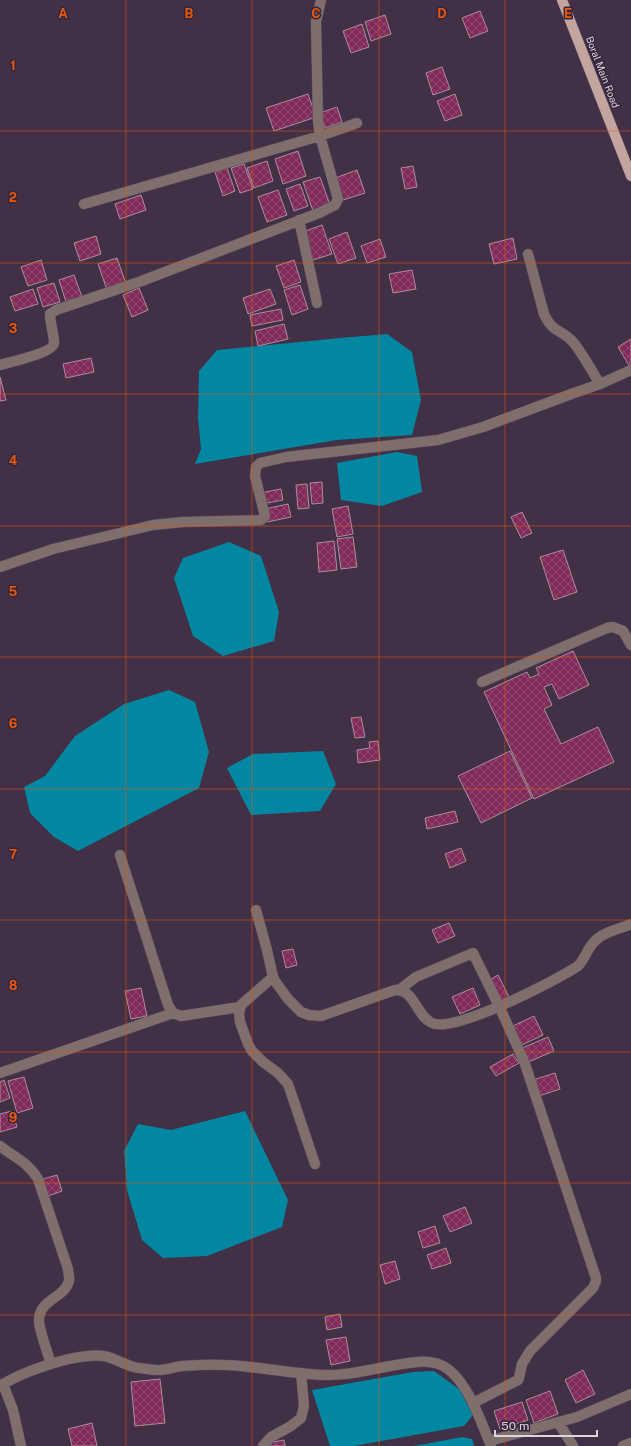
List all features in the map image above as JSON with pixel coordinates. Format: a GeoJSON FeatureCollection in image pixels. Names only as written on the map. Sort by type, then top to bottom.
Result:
{"type":"FeatureCollection","features":[{"type":"Feature","properties":{"kind":"main road","name":"Boral Main Road"},"geometry":{"type":"LineString","coordinates":[[562,0],[631,176]]}},
{"type":"Feature","properties":{"kind":"street"},"geometry":{"type":"LineString","coordinates":[[0,365],[51,348],[54,342],[50,314],[56,310],[139,282],[330,209],[335,205],[338,199],[320,136],[317,108],[316,22],[321,0]]}},
{"type":"Feature","properties":{"kind":"street"},"geometry":{"type":"LineString","coordinates":[[84,204],[320,136],[357,123]]}},
{"type":"Feature","properties":{"kind":"street"},"geometry":{"type":"LineString","coordinates":[[298,220],[317,304]]}},
{"type":"Feature","properties":{"kind":"street"},"geometry":{"type":"LineString","coordinates":[[528,254],[544,314],[554,329],[572,341],[600,384]]}},
{"type":"Feature","properties":{"kind":"street"},"geometry":{"type":"LineString","coordinates":[[0,568],[53,549],[153,525],[183,522],[261,520],[265,516],[255,476],[256,467],[260,463],[286,457],[438,440],[483,427],[574,392],[600,384],[631,370]]}},
{"type":"Feature","properties":{"kind":"street"},"geometry":{"type":"LineString","coordinates":[[482,682],[607,628],[613,627],[623,630],[631,644]]}},
{"type":"Feature","properties":{"kind":"street"},"geometry":{"type":"LineString","coordinates":[[120,855],[168,1005],[172,1013]]}},
{"type":"Feature","properties":{"kind":"street"},"geometry":{"type":"LineString","coordinates":[[256,910],[273,977],[288,999],[301,1012],[314,1016],[321,1016],[395,990],[399,990],[416,977],[473,953],[524,1061],[596,1281],[593,1288],[530,1351],[522,1364],[518,1380],[473,1403]]}},
{"type":"Feature","properties":{"kind":"street"},"geometry":{"type":"LineString","coordinates":[[399,990],[407,994],[426,1020],[434,1025],[444,1025],[457,1022],[520,997],[571,970],[581,963],[593,942],[631,924]]}},
{"type":"Feature","properties":{"kind":"street"},"geometry":{"type":"LineString","coordinates":[[0,1073],[172,1013],[181,1016],[240,1007],[249,997],[273,977]]}},
{"type":"Feature","properties":{"kind":"street"},"geometry":{"type":"LineString","coordinates":[[240,1007],[240,1022],[252,1050],[288,1084],[315,1164]]}},
{"type":"Feature","properties":{"kind":"street"},"geometry":{"type":"LineString","coordinates":[[0,1146],[25,1162],[33,1170],[38,1179],[68,1269],[70,1280],[66,1290],[48,1302],[41,1310],[39,1322],[51,1364]]}},
{"type":"Feature","properties":{"kind":"street"},"geometry":{"type":"LineString","coordinates":[[21,1446],[14,1410],[1,1385],[26,1373],[51,1364],[87,1356],[100,1355],[111,1357],[134,1367],[158,1370],[183,1366],[224,1365],[325,1375],[345,1374],[410,1363],[428,1362],[440,1365],[453,1374],[473,1403],[490,1443],[590,1413],[631,1394]]}},
{"type":"Feature","properties":{"kind":"street"},"geometry":{"type":"LineString","coordinates":[[263,1446],[271,1437],[291,1426],[301,1418],[304,1406],[301,1373]]}},
{"type":"Feature","properties":{"kind":"street"},"geometry":{"type":"LineString","coordinates":[[558,1422],[573,1446]]}},
{"type":"Feature","properties":{"kind":"street"},"geometry":{"type":"LineString","coordinates":[[623,1446],[631,1443]]}},
{"type":"Feature","properties":{"kind":"water"},"geometry":{"type":"Polygon","coordinates":[[[387,334],[412,352],[421,400],[412,435],[337,440],[195,464],[201,449],[198,418],[199,371],[217,350],[387,334]]]}},
{"type":"Feature","properties":{"kind":"water"},"geometry":{"type":"Polygon","coordinates":[[[397,452],[417,456],[422,492],[382,506],[341,500],[337,463],[397,452]]]}},
{"type":"Feature","properties":{"kind":"water"},"geometry":{"type":"Polygon","coordinates":[[[229,542],[261,556],[279,612],[274,641],[223,656],[193,636],[174,578],[183,558],[229,542]]]}},
{"type":"Feature","properties":{"kind":"water"},"geometry":{"type":"Polygon","coordinates":[[[169,690],[195,702],[209,752],[199,788],[78,851],[54,837],[30,813],[24,787],[45,776],[75,736],[124,704],[169,690]]]}},
{"type":"Feature","properties":{"kind":"water"},"geometry":{"type":"Polygon","coordinates":[[[323,751],[336,784],[320,811],[251,815],[227,768],[253,754],[323,751]]]}},
{"type":"Feature","properties":{"kind":"water"},"geometry":{"type":"Polygon","coordinates":[[[245,1111],[288,1200],[282,1227],[207,1256],[163,1258],[142,1240],[127,1190],[124,1151],[138,1124],[171,1130],[245,1111]]]}},
{"type":"Feature","properties":{"kind":"water"},"geometry":{"type":"Polygon","coordinates":[[[434,1371],[459,1389],[473,1415],[464,1426],[354,1446],[330,1446],[312,1390],[413,1372],[434,1371]]]}},
{"type":"Feature","properties":{"kind":"water"},"geometry":{"type":"Polygon","coordinates":[[[462,1437],[472,1439],[474,1446],[414,1446],[462,1437]]]}},
{"type":"Feature","properties":{"kind":"building"},"geometry":{"type":"Polygon","coordinates":[[[480,11],[488,31],[470,38],[462,18],[480,11]]]}},
{"type":"Feature","properties":{"kind":"building"},"geometry":{"type":"Polygon","coordinates":[[[385,15],[391,34],[371,41],[365,22],[385,15]]]}},
{"type":"Feature","properties":{"kind":"building"},"geometry":{"type":"Polygon","coordinates":[[[362,24],[369,47],[351,53],[343,31],[362,24]]]}},
{"type":"Feature","properties":{"kind":"building"},"geometry":{"type":"Polygon","coordinates":[[[442,67],[450,89],[433,95],[426,73],[442,67]]]}},
{"type":"Feature","properties":{"kind":"building"},"geometry":{"type":"Polygon","coordinates":[[[308,94],[316,117],[274,131],[266,108],[308,94]]]}},
{"type":"Feature","properties":{"kind":"building"},"geometry":{"type":"Polygon","coordinates":[[[455,94],[462,115],[445,121],[437,101],[455,94]]]}},
{"type":"Feature","properties":{"kind":"building"},"geometry":{"type":"Polygon","coordinates":[[[337,107],[342,122],[325,128],[320,113],[337,107]]]}},
{"type":"Feature","properties":{"kind":"building"},"geometry":{"type":"Polygon","coordinates":[[[298,151],[306,176],[283,184],[275,159],[298,151]]]}},
{"type":"Feature","properties":{"kind":"building"},"geometry":{"type":"Polygon","coordinates":[[[267,161],[273,181],[254,188],[247,168],[267,161]]]}},
{"type":"Feature","properties":{"kind":"building"},"geometry":{"type":"Polygon","coordinates":[[[244,164],[253,189],[240,193],[231,168],[244,164]]]}},
{"type":"Feature","properties":{"kind":"building"},"geometry":{"type":"Polygon","coordinates":[[[413,166],[417,187],[405,189],[401,168],[413,166]]]}},
{"type":"Feature","properties":{"kind":"building"},"geometry":{"type":"Polygon","coordinates":[[[227,168],[235,191],[223,196],[215,172],[227,168]]]}},
{"type":"Feature","properties":{"kind":"building"},"geometry":{"type":"Polygon","coordinates":[[[357,170],[365,193],[343,200],[335,178],[357,170]]]}},
{"type":"Feature","properties":{"kind":"building"},"geometry":{"type":"Polygon","coordinates":[[[320,177],[330,205],[313,211],[303,182],[320,177]]]}},
{"type":"Feature","properties":{"kind":"building"},"geometry":{"type":"Polygon","coordinates":[[[300,184],[308,206],[294,211],[286,189],[300,184]]]}},
{"type":"Feature","properties":{"kind":"building"},"geometry":{"type":"Polygon","coordinates":[[[278,190],[287,215],[267,222],[258,197],[278,190]]]}},
{"type":"Feature","properties":{"kind":"building"},"geometry":{"type":"Polygon","coordinates":[[[141,195],[146,210],[120,219],[115,204],[141,195]]]}},
{"type":"Feature","properties":{"kind":"building"},"geometry":{"type":"Polygon","coordinates":[[[322,225],[332,254],[313,260],[303,232],[322,225]]]}},
{"type":"Feature","properties":{"kind":"building"},"geometry":{"type":"Polygon","coordinates":[[[347,232],[356,258],[338,264],[329,239],[347,232]]]}},
{"type":"Feature","properties":{"kind":"building"},"geometry":{"type":"Polygon","coordinates":[[[96,236],[101,254],[80,261],[74,243],[96,236]]]}},
{"type":"Feature","properties":{"kind":"building"},"geometry":{"type":"Polygon","coordinates":[[[513,238],[517,259],[494,264],[489,244],[513,238]]]}},
{"type":"Feature","properties":{"kind":"building"},"geometry":{"type":"Polygon","coordinates":[[[380,239],[386,257],[367,263],[361,246],[380,239]]]}},
{"type":"Feature","properties":{"kind":"building"},"geometry":{"type":"Polygon","coordinates":[[[117,258],[126,284],[107,290],[98,264],[117,258]]]}},
{"type":"Feature","properties":{"kind":"building"},"geometry":{"type":"Polygon","coordinates":[[[41,260],[47,280],[28,286],[21,267],[41,260]]]}},
{"type":"Feature","properties":{"kind":"building"},"geometry":{"type":"Polygon","coordinates":[[[294,260],[301,282],[284,288],[276,266],[294,260]]]}},
{"type":"Feature","properties":{"kind":"building"},"geometry":{"type":"Polygon","coordinates":[[[412,270],[416,289],[393,293],[389,274],[412,270]]]}},
{"type":"Feature","properties":{"kind":"building"},"geometry":{"type":"Polygon","coordinates":[[[74,275],[82,297],[66,302],[59,280],[74,275]]]}},
{"type":"Feature","properties":{"kind":"building"},"geometry":{"type":"Polygon","coordinates":[[[54,283],[60,302],[43,307],[37,288],[54,283]]]}},
{"type":"Feature","properties":{"kind":"building"},"geometry":{"type":"Polygon","coordinates":[[[300,285],[308,309],[292,315],[284,290],[300,285]]]}},
{"type":"Feature","properties":{"kind":"building"},"geometry":{"type":"Polygon","coordinates":[[[139,288],[148,310],[132,317],[123,295],[139,288]]]}},
{"type":"Feature","properties":{"kind":"building"},"geometry":{"type":"Polygon","coordinates":[[[33,289],[38,304],[15,311],[10,297],[33,289]]]}},
{"type":"Feature","properties":{"kind":"building"},"geometry":{"type":"Polygon","coordinates":[[[270,289],[276,304],[248,314],[243,298],[270,289]]]}},
{"type":"Feature","properties":{"kind":"building"},"geometry":{"type":"Polygon","coordinates":[[[281,309],[283,320],[252,326],[250,315],[281,309]]]}},
{"type":"Feature","properties":{"kind":"building"},"geometry":{"type":"Polygon","coordinates":[[[284,324],[288,339],[258,346],[255,331],[284,324]]]}},
{"type":"Feature","properties":{"kind":"building"},"geometry":{"type":"Polygon","coordinates":[[[631,339],[631,367],[630,367],[618,347],[631,339]]]}},
{"type":"Feature","properties":{"kind":"building"},"geometry":{"type":"Polygon","coordinates":[[[91,358],[94,372],[66,378],[63,364],[91,358]]]}},
{"type":"Feature","properties":{"kind":"building"},"geometry":{"type":"Polygon","coordinates":[[[0,377],[6,400],[0,401],[0,377]]]}},
{"type":"Feature","properties":{"kind":"building"},"geometry":{"type":"Polygon","coordinates":[[[322,482],[323,503],[312,504],[310,483],[322,482]]]}},
{"type":"Feature","properties":{"kind":"building"},"geometry":{"type":"Polygon","coordinates":[[[307,484],[309,508],[298,509],[296,485],[307,484]]]}},
{"type":"Feature","properties":{"kind":"building"},"geometry":{"type":"Polygon","coordinates":[[[281,489],[283,500],[262,504],[260,493],[281,489]]]}},
{"type":"Feature","properties":{"kind":"building"},"geometry":{"type":"Polygon","coordinates":[[[288,504],[291,517],[267,522],[265,509],[288,504]]]}},
{"type":"Feature","properties":{"kind":"building"},"geometry":{"type":"Polygon","coordinates":[[[348,506],[353,534],[337,537],[332,509],[348,506]]]}},
{"type":"Feature","properties":{"kind":"building"},"geometry":{"type":"Polygon","coordinates":[[[522,512],[532,533],[521,538],[511,517],[522,512]]]}},
{"type":"Feature","properties":{"kind":"building"},"geometry":{"type":"Polygon","coordinates":[[[353,537],[357,567],[341,569],[337,539],[353,537]]]}},
{"type":"Feature","properties":{"kind":"building"},"geometry":{"type":"Polygon","coordinates":[[[334,541],[337,570],[319,572],[317,543],[334,541]]]}},
{"type":"Feature","properties":{"kind":"building"},"geometry":{"type":"Polygon","coordinates":[[[563,550],[577,592],[554,600],[540,557],[563,550]]]}},
{"type":"Feature","properties":{"kind":"building"},"geometry":{"type":"Polygon","coordinates":[[[573,651],[589,685],[559,699],[552,684],[544,687],[552,705],[544,709],[561,744],[598,727],[614,762],[534,799],[484,692],[527,672],[530,678],[539,674],[536,668],[573,651]]]}},
{"type":"Feature","properties":{"kind":"building"},"geometry":{"type":"Polygon","coordinates":[[[361,717],[365,737],[355,738],[351,718],[361,717]]]}},
{"type":"Feature","properties":{"kind":"building"},"geometry":{"type":"Polygon","coordinates":[[[378,741],[380,760],[358,763],[357,750],[370,748],[369,742],[378,741]]]}},
{"type":"Feature","properties":{"kind":"building"},"geometry":{"type":"Polygon","coordinates":[[[510,751],[532,798],[481,823],[458,776],[510,751]]]}},
{"type":"Feature","properties":{"kind":"building"},"geometry":{"type":"Polygon","coordinates":[[[455,811],[458,822],[427,829],[425,818],[455,811]]]}},
{"type":"Feature","properties":{"kind":"building"},"geometry":{"type":"Polygon","coordinates":[[[461,848],[466,861],[450,868],[445,854],[461,848]]]}},
{"type":"Feature","properties":{"kind":"building"},"geometry":{"type":"Polygon","coordinates":[[[449,923],[455,936],[438,943],[432,930],[449,923]]]}},
{"type":"Feature","properties":{"kind":"building"},"geometry":{"type":"Polygon","coordinates":[[[293,949],[297,965],[286,968],[282,951],[293,949]]]}},
{"type":"Feature","properties":{"kind":"building"},"geometry":{"type":"Polygon","coordinates":[[[498,975],[509,997],[498,1002],[488,981],[498,975]]]}},
{"type":"Feature","properties":{"kind":"building"},"geometry":{"type":"Polygon","coordinates":[[[141,988],[147,1016],[131,1019],[125,991],[141,988]]]}},
{"type":"Feature","properties":{"kind":"building"},"geometry":{"type":"Polygon","coordinates":[[[473,988],[480,1005],[460,1014],[452,997],[473,988]]]}},
{"type":"Feature","properties":{"kind":"building"},"geometry":{"type":"Polygon","coordinates":[[[534,1016],[543,1035],[522,1045],[513,1026],[534,1016]]]}},
{"type":"Feature","properties":{"kind":"building"},"geometry":{"type":"Polygon","coordinates":[[[548,1037],[554,1051],[526,1063],[520,1049],[548,1037]]]}},
{"type":"Feature","properties":{"kind":"building"},"geometry":{"type":"Polygon","coordinates":[[[513,1054],[519,1063],[496,1076],[490,1067],[513,1054]]]}},
{"type":"Feature","properties":{"kind":"building"},"geometry":{"type":"Polygon","coordinates":[[[555,1073],[560,1089],[539,1096],[533,1080],[555,1073]]]}},
{"type":"Feature","properties":{"kind":"building"},"geometry":{"type":"Polygon","coordinates":[[[24,1077],[33,1108],[17,1113],[8,1081],[24,1077]]]}},
{"type":"Feature","properties":{"kind":"building"},"geometry":{"type":"Polygon","coordinates":[[[4,1080],[10,1098],[0,1102],[0,1082],[4,1080]]]}},
{"type":"Feature","properties":{"kind":"building"},"geometry":{"type":"Polygon","coordinates":[[[12,1111],[17,1127],[0,1132],[0,1114],[12,1111]]]}},
{"type":"Feature","properties":{"kind":"building"},"geometry":{"type":"Polygon","coordinates":[[[57,1175],[62,1191],[48,1196],[43,1179],[57,1175]]]}},
{"type":"Feature","properties":{"kind":"building"},"geometry":{"type":"Polygon","coordinates":[[[465,1207],[472,1223],[450,1232],[443,1216],[465,1207]]]}},
{"type":"Feature","properties":{"kind":"building"},"geometry":{"type":"Polygon","coordinates":[[[435,1226],[440,1243],[423,1248],[418,1232],[435,1226]]]}},
{"type":"Feature","properties":{"kind":"building"},"geometry":{"type":"Polygon","coordinates":[[[446,1248],[451,1263],[432,1269],[427,1255],[446,1248]]]}},
{"type":"Feature","properties":{"kind":"building"},"geometry":{"type":"Polygon","coordinates":[[[395,1261],[400,1279],[385,1284],[380,1265],[395,1261]]]}},
{"type":"Feature","properties":{"kind":"building"},"geometry":{"type":"Polygon","coordinates":[[[340,1314],[342,1327],[327,1330],[325,1317],[340,1314]]]}},
{"type":"Feature","properties":{"kind":"building"},"geometry":{"type":"Polygon","coordinates":[[[346,1337],[350,1361],[331,1365],[326,1340],[346,1337]]]}},
{"type":"Feature","properties":{"kind":"building"},"geometry":{"type":"Polygon","coordinates":[[[583,1370],[595,1394],[576,1403],[565,1380],[583,1370]]]}},
{"type":"Feature","properties":{"kind":"building"},"geometry":{"type":"Polygon","coordinates":[[[160,1379],[165,1423],[135,1426],[131,1382],[160,1379]]]}},
{"type":"Feature","properties":{"kind":"building"},"geometry":{"type":"Polygon","coordinates":[[[550,1391],[558,1414],[534,1423],[526,1400],[550,1391]]]}},
{"type":"Feature","properties":{"kind":"building"},"geometry":{"type":"Polygon","coordinates":[[[522,1402],[528,1420],[500,1429],[494,1411],[522,1402]]]}},
{"type":"Feature","properties":{"kind":"building"},"geometry":{"type":"Polygon","coordinates":[[[92,1423],[97,1446],[72,1446],[68,1429],[92,1423]]]}},
{"type":"Feature","properties":{"kind":"building"},"geometry":{"type":"Polygon","coordinates":[[[284,1440],[285,1446],[268,1446],[268,1443],[284,1440]]]}}]}
